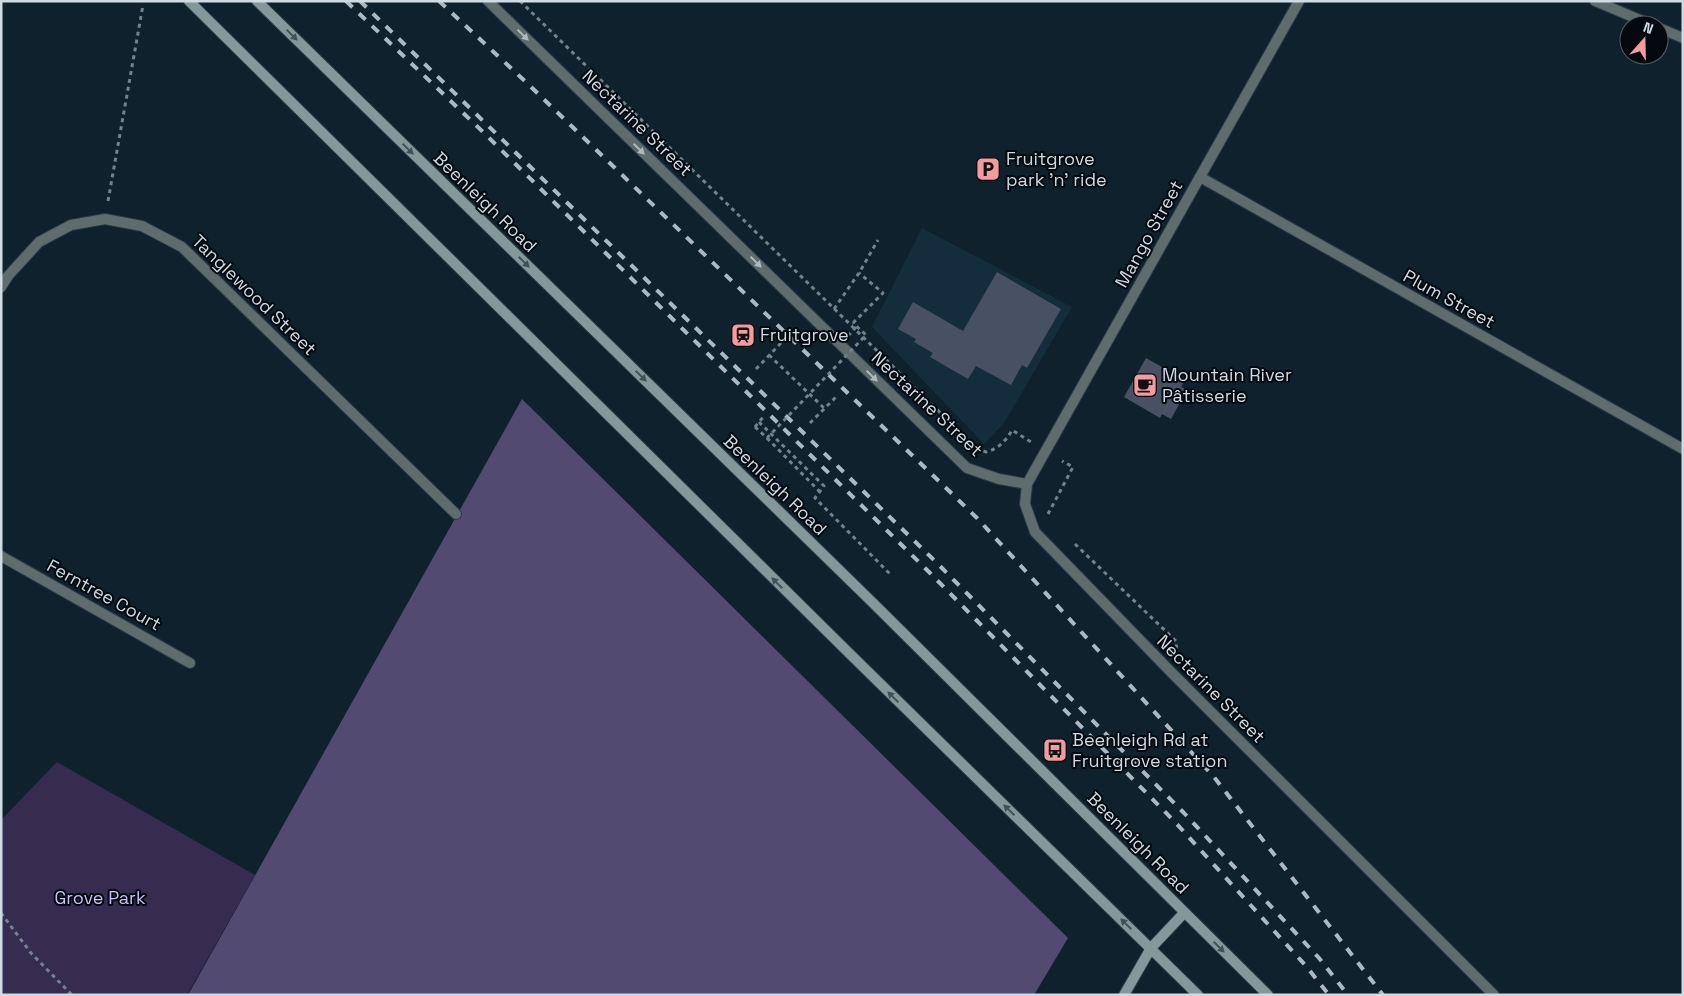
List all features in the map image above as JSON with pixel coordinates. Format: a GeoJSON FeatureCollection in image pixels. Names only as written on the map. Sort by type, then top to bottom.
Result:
{"type":"FeatureCollection","features":[{"type":"Feature","properties":{"kind":"main road"},"geometry":{"type":"LineString","coordinates":[[189,1],[1198,995]]}},
{"type":"Feature","properties":{"kind":"main road","name":"Beenleigh Road"},"geometry":{"type":"LineString","coordinates":[[257,1],[871,601],[1268,995]]}},
{"type":"Feature","properties":{"kind":"main road"},"geometry":{"type":"LineString","coordinates":[[1124,995],[1150,948],[1184,912]]}},
{"type":"Feature","properties":{"kind":"street","name":"Nectarine Street"},"geometry":{"type":"LineString","coordinates":[[488,1],[967,468],[999,479],[1027,484],[1025,504],[1035,532],[1171,672],[1494,995]]}},
{"type":"Feature","properties":{"kind":"street","name":"Mango Street"},"geometry":{"type":"LineString","coordinates":[[1027,484],[1300,1]]}},
{"type":"Feature","properties":{"kind":"street"},"geometry":{"type":"LineString","coordinates":[[1595,1],[1628,15]]}},
{"type":"Feature","properties":{"kind":"street"},"geometry":{"type":"LineString","coordinates":[[1669,32],[1683,38]]}},
{"type":"Feature","properties":{"kind":"street","name":"Plum Street"},"geometry":{"type":"LineString","coordinates":[[1200,177],[1683,449]]}},
{"type":"Feature","properties":{"kind":"street","name":"Tanglewood Street"},"geometry":{"type":"LineString","coordinates":[[1,288],[8,276],[39,242],[70,225],[105,219],[142,226],[182,246],[456,514]]}},
{"type":"Feature","properties":{"kind":"street","name":"Ferntree Court"},"geometry":{"type":"LineString","coordinates":[[1,556],[190,663]]}},
{"type":"Feature","properties":{"kind":"path"},"geometry":{"type":"LineString","coordinates":[[520,1],[964,436]]}},
{"type":"Feature","properties":{"kind":"path"},"geometry":{"type":"LineString","coordinates":[[105,219],[143,5]]}},
{"type":"Feature","properties":{"kind":"path"},"geometry":{"type":"LineString","coordinates":[[834,316],[834,308],[860,273],[878,240]]}},
{"type":"Feature","properties":{"kind":"path"},"geometry":{"type":"LineString","coordinates":[[767,438],[866,336],[853,323],[883,293],[860,273]]}},
{"type":"Feature","properties":{"kind":"path"},"geometry":{"type":"LineString","coordinates":[[841,330],[848,336],[857,326]]}},
{"type":"Feature","properties":{"kind":"path"},"geometry":{"type":"LineString","coordinates":[[756,369],[780,343]]}},
{"type":"Feature","properties":{"kind":"path"},"geometry":{"type":"LineString","coordinates":[[769,355],[825,409]]}},
{"type":"Feature","properties":{"kind":"path"},"geometry":{"type":"LineString","coordinates":[[810,423],[838,396]]}},
{"type":"Feature","properties":{"kind":"path"},"geometry":{"type":"LineString","coordinates":[[764,416],[755,427],[820,492]]}},
{"type":"Feature","properties":{"kind":"path"},"geometry":{"type":"LineString","coordinates":[[759,422],[824,486],[815,498],[892,576]]}},
{"type":"Feature","properties":{"kind":"path"},"geometry":{"type":"LineString","coordinates":[[971,443],[978,450],[986,452],[995,450],[1012,430],[1073,467],[1051,507],[1048,518]]}},
{"type":"Feature","properties":{"kind":"path"},"geometry":{"type":"LineString","coordinates":[[1070,538],[1177,642],[1171,672]]}},
{"type":"Feature","properties":{"kind":"path"},"geometry":{"type":"LineString","coordinates":[[1,913],[31,953],[72,995]]}},
{"type":"Feature","properties":{"kind":"shaded area"},"geometry":{"type":"Polygon","coordinates":[[[922,228],[1072,307],[1004,423],[984,444],[872,327],[922,228]]]}},
{"type":"Feature","properties":{"kind":"shaded area"},"geometry":{"type":"Polygon","coordinates":[[[522,399],[1068,938],[1034,995],[188,995],[522,399]]]}},
{"type":"Feature","properties":{"kind":"green space","name":"Grove Park"},"geometry":{"type":"Polygon","coordinates":[[[57,762],[255,875],[187,995],[1,995],[1,820],[57,762]]]}},
{"type":"Feature","properties":{"kind":"building"},"geometry":{"type":"Polygon","coordinates":[[[997,272],[1061,309],[1027,368],[1022,365],[1011,385],[976,366],[968,379],[930,357],[933,353],[914,342],[916,339],[898,329],[913,302],[963,331],[997,272]]]}},
{"type":"Feature","properties":{"kind":"building"},"geometry":{"type":"Polygon","coordinates":[[[1146,358],[1185,380],[1181,387],[1187,390],[1171,419],[1162,414],[1160,418],[1124,397],[1146,358]]]}},
{"type":"Feature","properties":{"kind":"railway"},"geometry":{"type":"LineString","coordinates":[[346,1],[482,131],[930,573],[1175,822],[1306,966],[1329,995]]}},
{"type":"Feature","properties":{"kind":"railway"},"geometry":{"type":"LineString","coordinates":[[360,1],[936,562],[1184,813],[1319,958],[1348,995]]}},
{"type":"Feature","properties":{"kind":"railway"},"geometry":{"type":"LineString","coordinates":[[439,1],[528,84],[977,518],[1214,777],[1383,995]]}},
{"type":"Feature","properties":{"kind":"place","name":"Fruitgrove park 'n' ride"},"geometry":{"type":"Point","coordinates":[988,169]}},
{"type":"Feature","properties":{"kind":"place","name":"Fruitgrove"},"geometry":{"type":"Point","coordinates":[743,335]}},
{"type":"Feature","properties":{"kind":"place","name":"Mountain River Pâtisserie"},"geometry":{"type":"Point","coordinates":[1145,385]}},
{"type":"Feature","properties":{"kind":"place","name":"Beenleigh Rd at Fruitgrove station"},"geometry":{"type":"Point","coordinates":[1055,750]}}]}
